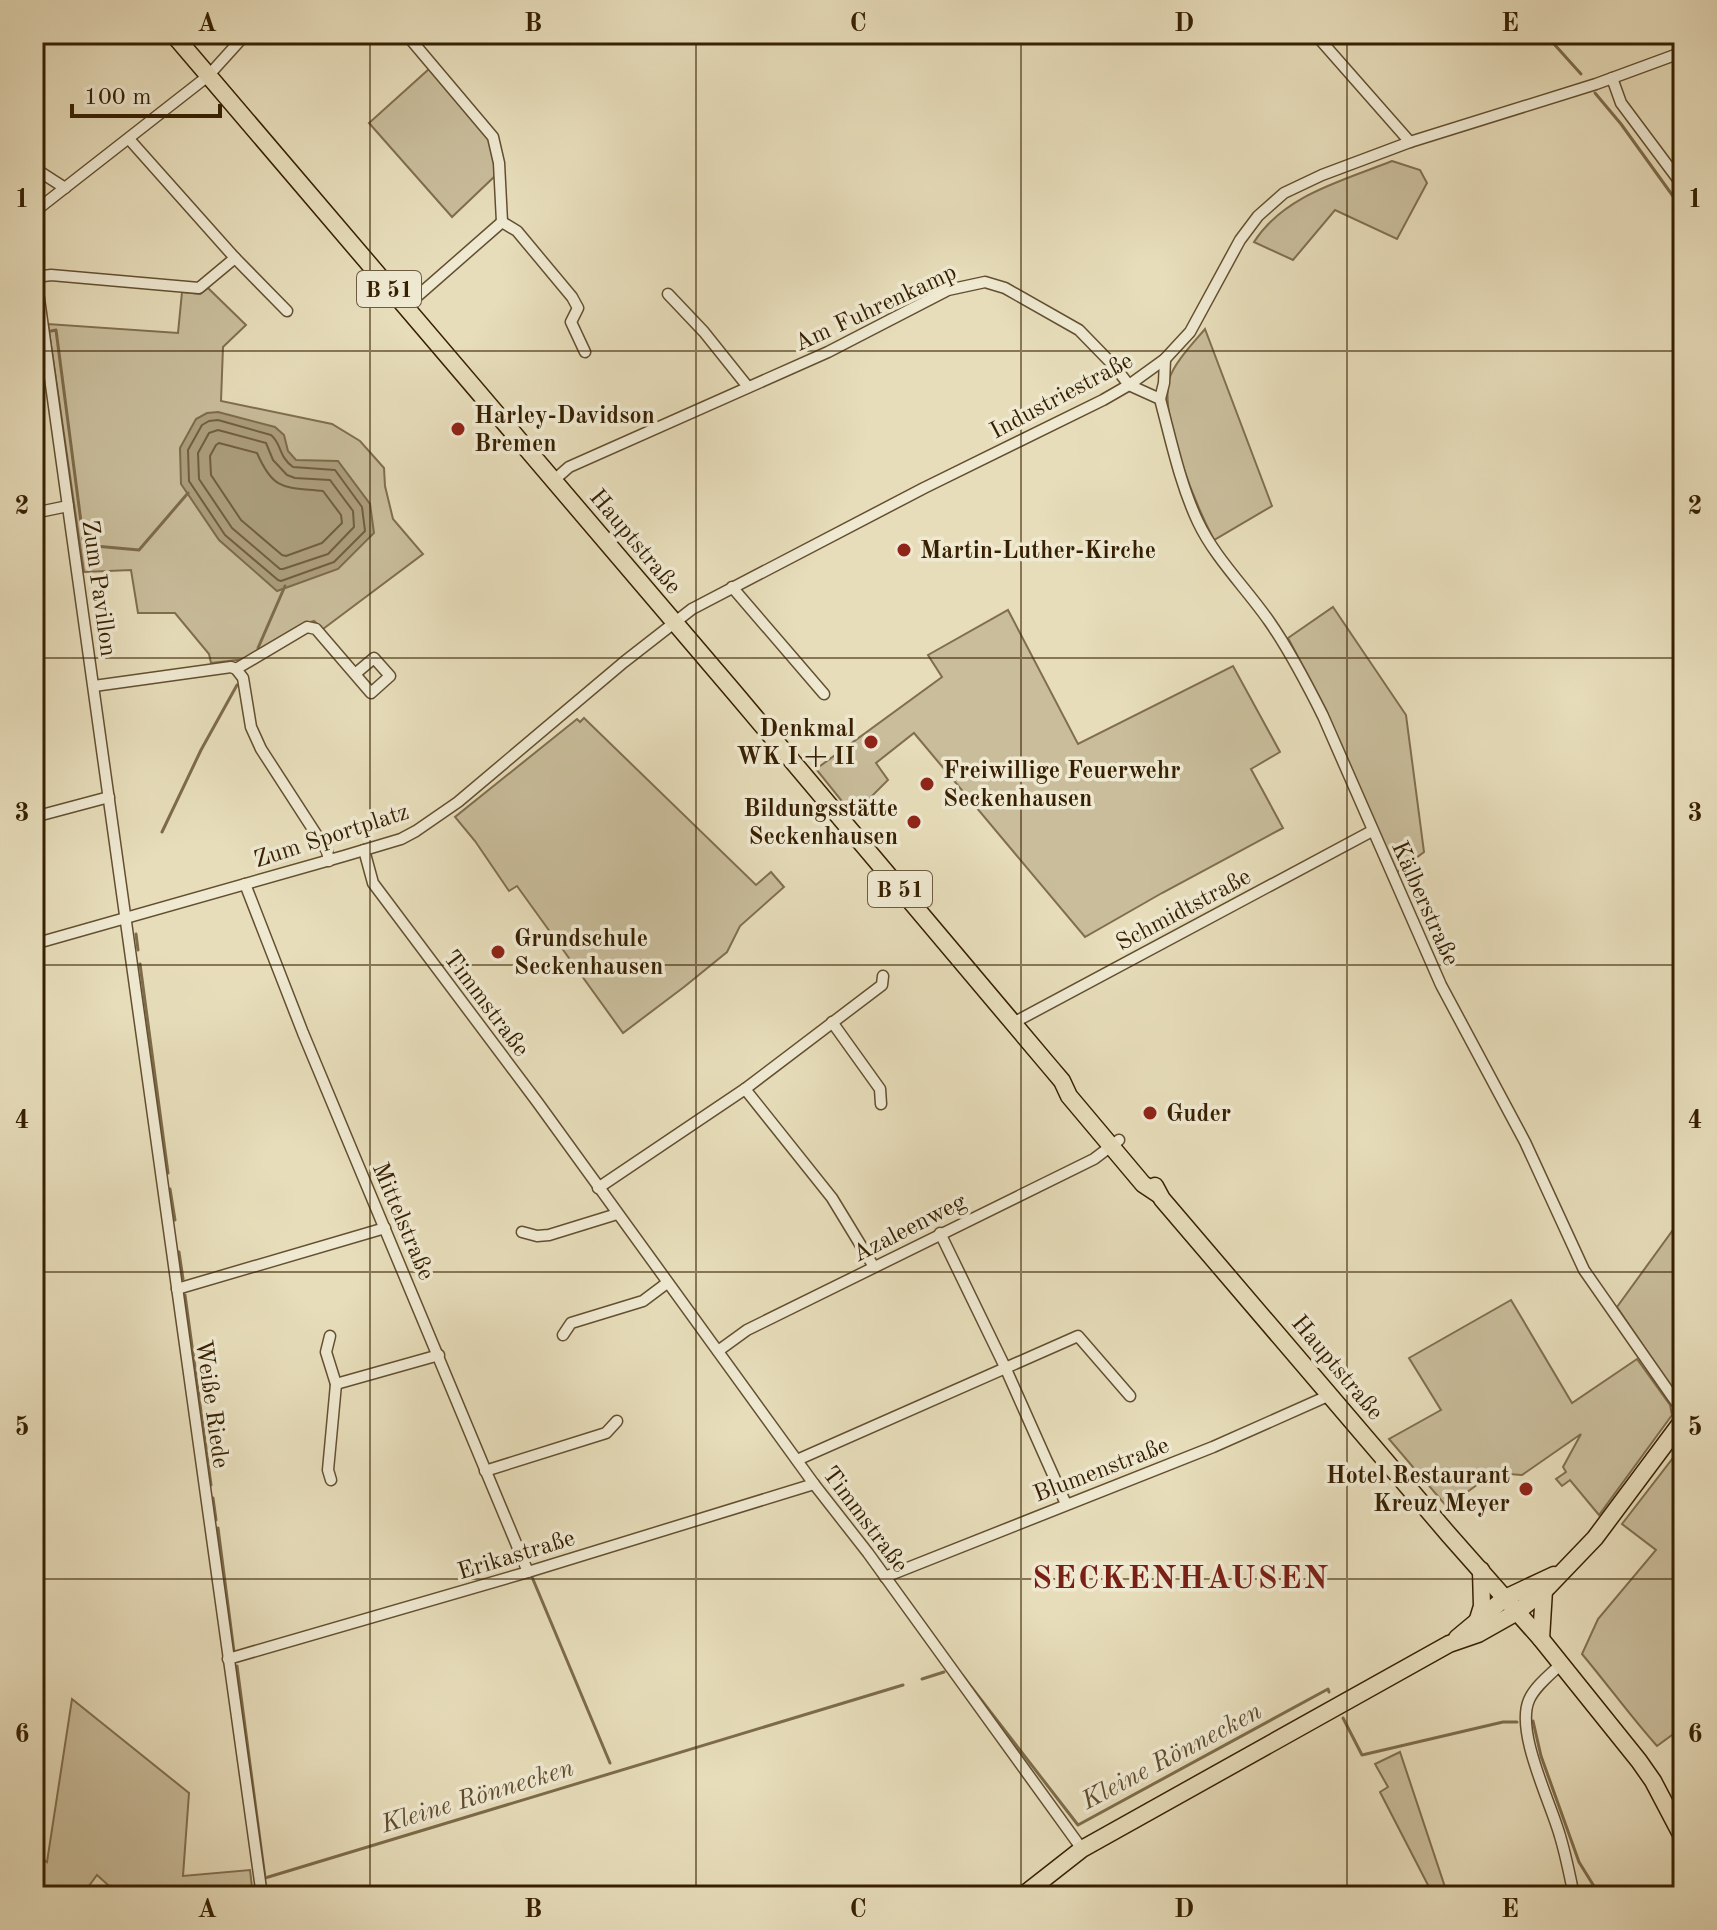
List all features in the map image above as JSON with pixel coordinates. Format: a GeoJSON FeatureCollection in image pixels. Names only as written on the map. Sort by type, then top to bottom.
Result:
{"type":"FeatureCollection","features":[{"type":"Feature","properties":{"kind":"main road","name":"Hauptstraße"},"geometry":{"type":"LineString","coordinates":[[173,34],[1062,1081],[1077,1091],[1115,1143],[1151,1178],[1158,1194],[1481,1570]]}},
{"type":"Feature","properties":{"kind":"main road"},"geometry":{"type":"LineString","coordinates":[[1022,1896],[1082,1849],[1449,1644],[1478,1634],[1517,1612],[1544,1590],[1595,1538],[1683,1420]]}},
{"type":"Feature","properties":{"kind":"main road","name":"B 51"},"geometry":{"type":"LineString","coordinates":[[1481,1570],[1562,1663],[1639,1761],[1683,1838]]}},
{"type":"Feature","properties":{"kind":"main road"},"geometry":{"type":"LineString","coordinates":[[1478,1619],[1482,1606],[1481,1570]]}},
{"type":"Feature","properties":{"kind":"main road"},"geometry":{"type":"LineString","coordinates":[[1449,1644],[1505,1598],[1560,1573]]}},
{"type":"Feature","properties":{"kind":"main road"},"geometry":{"type":"LineString","coordinates":[[1541,1639],[1544,1590]]}},
{"type":"Feature","properties":{"kind":"street"},"geometry":{"type":"LineString","coordinates":[[34,212],[208,76],[246,34]]}},
{"type":"Feature","properties":{"kind":"street"},"geometry":{"type":"LineString","coordinates":[[406,34],[493,137],[499,163],[502,222]]}},
{"type":"Feature","properties":{"kind":"street"},"geometry":{"type":"LineString","coordinates":[[1315,34],[1410,142]]}},
{"type":"Feature","properties":{"kind":"street","name":"Industriestraße"},"geometry":{"type":"LineString","coordinates":[[673,622],[732,587],[1129,385],[1165,359],[1190,332],[1240,240],[1258,216],[1284,193],[1322,175],[1410,142],[1612,78],[1683,52]]}},
{"type":"Feature","properties":{"kind":"street"},"geometry":{"type":"LineString","coordinates":[[1612,78],[1621,103],[1683,186]]}},
{"type":"Feature","properties":{"kind":"street"},"geometry":{"type":"LineString","coordinates":[[129,139],[235,258],[287,311]]}},
{"type":"Feature","properties":{"kind":"street"},"geometry":{"type":"LineString","coordinates":[[34,168],[65,188]]}},
{"type":"Feature","properties":{"kind":"street"},"geometry":{"type":"LineString","coordinates":[[405,307],[502,222]]}},
{"type":"Feature","properties":{"kind":"street"},"geometry":{"type":"LineString","coordinates":[[502,222],[517,231],[572,297],[578,308],[571,322],[585,352]]}},
{"type":"Feature","properties":{"kind":"street"},"geometry":{"type":"LineString","coordinates":[[36,277],[51,275],[199,288],[235,258]]}},
{"type":"Feature","properties":{"kind":"street","name":"Zum Pavillon"},"geometry":{"type":"LineString","coordinates":[[34,263],[126,918]]}},
{"type":"Feature","properties":{"kind":"street","name":"Am Fuhrenkamp"},"geometry":{"type":"LineString","coordinates":[[553,481],[569,467],[828,352],[948,290],[985,282],[1005,288],[1079,330],[1129,385]]}},
{"type":"Feature","properties":{"kind":"street"},"geometry":{"type":"LineString","coordinates":[[668,294],[704,332],[748,387]]}},
{"type":"Feature","properties":{"kind":"street","name":"Kälberstraße"},"geometry":{"type":"LineString","coordinates":[[1165,359],[1160,399],[1176,460],[1197,519],[1271,623],[1305,680],[1441,985],[1525,1142],[1584,1270],[1683,1412]]}},
{"type":"Feature","properties":{"kind":"street"},"geometry":{"type":"LineString","coordinates":[[1129,385],[1160,399]]}},
{"type":"Feature","properties":{"kind":"street"},"geometry":{"type":"LineString","coordinates":[[34,513],[68,506]]}},
{"type":"Feature","properties":{"kind":"street"},"geometry":{"type":"LineString","coordinates":[[732,587],[824,694]]}},
{"type":"Feature","properties":{"kind":"street","name":"Zum Sportplatz"},"geometry":{"type":"LineString","coordinates":[[34,944],[401,839],[438,817],[673,622]]}},
{"type":"Feature","properties":{"kind":"street"},"geometry":{"type":"LineString","coordinates":[[236,669],[307,627],[316,629],[355,674]]}},
{"type":"Feature","properties":{"kind":"street"},"geometry":{"type":"LineString","coordinates":[[94,686],[231,667],[236,669],[243,678],[251,727],[261,749],[327,851],[329,861]]}},
{"type":"Feature","properties":{"kind":"street"},"geometry":{"type":"LineString","coordinates":[[34,817],[109,797]]}},
{"type":"Feature","properties":{"kind":"street","name":"Schmidtstraße"},"geometry":{"type":"LineString","coordinates":[[1013,1023],[1372,831]]}},
{"type":"Feature","properties":{"kind":"street","name":"Timmstraße"},"geometry":{"type":"LineString","coordinates":[[364,850],[373,883],[538,1103],[1082,1849]]}},
{"type":"Feature","properties":{"kind":"street","name":"Mittelstraße"},"geometry":{"type":"LineString","coordinates":[[245,884],[303,1033],[528,1572]]}},
{"type":"Feature","properties":{"kind":"street","name":"Weiße Riede"},"geometry":{"type":"LineString","coordinates":[[126,918],[262,1896]]}},
{"type":"Feature","properties":{"kind":"street"},"geometry":{"type":"LineString","coordinates":[[598,1188],[745,1089],[882,985],[883,976]]}},
{"type":"Feature","properties":{"kind":"street"},"geometry":{"type":"LineString","coordinates":[[832,1022],[880,1089],[881,1104]]}},
{"type":"Feature","properties":{"kind":"street"},"geometry":{"type":"LineString","coordinates":[[745,1089],[832,1198],[874,1267]]}},
{"type":"Feature","properties":{"kind":"street","name":"Azaleenweg"},"geometry":{"type":"LineString","coordinates":[[718,1351],[747,1330],[1094,1159],[1115,1143]]}},
{"type":"Feature","properties":{"kind":"street"},"geometry":{"type":"LineString","coordinates":[[522,1232],[549,1235],[617,1214]]}},
{"type":"Feature","properties":{"kind":"street"},"geometry":{"type":"LineString","coordinates":[[177,1289],[385,1228]]}},
{"type":"Feature","properties":{"kind":"street"},"geometry":{"type":"LineString","coordinates":[[940,1233],[1005,1367],[1066,1504]]}},
{"type":"Feature","properties":{"kind":"street"},"geometry":{"type":"LineString","coordinates":[[563,1335],[571,1323],[643,1301],[667,1283]]}},
{"type":"Feature","properties":{"kind":"street"},"geometry":{"type":"LineString","coordinates":[[330,1336],[326,1352],[336,1384],[328,1470],[331,1480]]}},
{"type":"Feature","properties":{"kind":"street"},"geometry":{"type":"LineString","coordinates":[[797,1460],[1078,1336],[1130,1396]]}},
{"type":"Feature","properties":{"kind":"street"},"geometry":{"type":"LineString","coordinates":[[336,1384],[439,1355]]}},
{"type":"Feature","properties":{"kind":"street","name":"Blumenstraße"},"geometry":{"type":"LineString","coordinates":[[885,1577],[1213,1447],[1330,1395]]}},
{"type":"Feature","properties":{"kind":"street"},"geometry":{"type":"LineString","coordinates":[[485,1471],[606,1433],[617,1421]]}},
{"type":"Feature","properties":{"kind":"street","name":"Erikastraße"},"geometry":{"type":"LineString","coordinates":[[228,1659],[528,1572],[814,1484]]}},
{"type":"Feature","properties":{"kind":"street"},"geometry":{"type":"LineString","coordinates":[[1562,1663],[1529,1701],[1525,1723],[1529,1744],[1561,1836],[1574,1896]]}},
{"type":"Feature","properties":{"kind":"shaded area"},"geometry":{"type":"Polygon","coordinates":[[[429,69],[491,141],[495,159],[495,176],[452,217],[369,123],[429,69]]]}},
{"type":"Feature","properties":{"kind":"shaded area"},"geometry":{"type":"Polygon","coordinates":[[[1392,161],[1420,170],[1427,183],[1397,239],[1335,210],[1293,260],[1254,242],[1281,212],[1298,201],[1334,183],[1392,161]]]}},
{"type":"Feature","properties":{"kind":"shaded area"},"geometry":{"type":"Polygon","coordinates":[[[208,288],[246,325],[223,347],[221,401],[332,424],[360,441],[384,468],[393,519],[423,554],[323,629],[314,621],[299,626],[246,659],[211,663],[209,654],[175,613],[138,613],[131,570],[84,572],[48,324],[178,333],[182,292],[200,294],[208,288]]]}},
{"type":"Feature","properties":{"kind":"shaded area"},"geometry":{"type":"Polygon","coordinates":[[[1205,329],[1272,506],[1214,540],[1181,461],[1168,397],[1169,380],[1175,367],[1205,329]]]}},
{"type":"Feature","properties":{"kind":"shaded area"},"geometry":{"type":"Polygon","coordinates":[[[1333,607],[1406,715],[1424,852],[1396,873],[1326,710],[1288,638],[1333,607]]]}},
{"type":"Feature","properties":{"kind":"shaded area"},"geometry":{"type":"Polygon","coordinates":[[[1008,610],[1078,744],[1233,666],[1280,752],[1251,769],[1283,828],[1085,937],[914,733],[876,763],[888,780],[853,815],[816,769],[942,677],[928,655],[1008,610]]]}},
{"type":"Feature","properties":{"kind":"shaded area"},"geometry":{"type":"Polygon","coordinates":[[[584,718],[756,885],[771,872],[784,887],[740,926],[727,952],[623,1033],[517,886],[509,891],[455,817],[577,719],[580,722],[584,718]]]}},
{"type":"Feature","properties":{"kind":"shaded area"},"geometry":{"type":"Polygon","coordinates":[[[1683,1216],[1683,1400],[1677,1396],[1617,1307],[1683,1216]]]}},
{"type":"Feature","properties":{"kind":"shaded area"},"geometry":{"type":"Polygon","coordinates":[[[1511,1300],[1572,1403],[1637,1359],[1670,1405],[1672,1415],[1599,1515],[1570,1480],[1562,1486],[1556,1479],[1566,1472],[1563,1467],[1581,1434],[1522,1475],[1493,1473],[1447,1507],[1389,1439],[1441,1410],[1409,1358],[1511,1300]]]}},
{"type":"Feature","properties":{"kind":"shaded area"},"geometry":{"type":"Polygon","coordinates":[[[1683,1445],[1683,1727],[1657,1746],[1582,1654],[1598,1619],[1656,1550],[1622,1524],[1683,1445]]]}},
{"type":"Feature","properties":{"kind":"shaded area"},"geometry":{"type":"Polygon","coordinates":[[[72,1699],[189,1793],[183,1876],[250,1870],[253,1896],[120,1896],[97,1875],[86,1890],[87,1896],[34,1896],[34,1854],[47,1862],[72,1699]]]}},
{"type":"Feature","properties":{"kind":"shaded area"},"geometry":{"type":"Polygon","coordinates":[[[1400,1752],[1448,1896],[1442,1896],[1438,1886],[1430,1889],[1380,1792],[1388,1787],[1375,1764],[1400,1752]]]}},
{"type":"Feature","properties":{"kind":"water"},"geometry":{"type":"Polygon","coordinates":[[[218,412],[275,427],[284,435],[288,451],[296,460],[338,461],[370,504],[374,533],[338,569],[277,591],[219,540],[181,484],[180,448],[196,419],[218,412]]]}},
{"type":"Feature","properties":{"kind":"waterway"},"geometry":{"type":"LineString","coordinates":[[1545,34],[1581,74]]}},
{"type":"Feature","properties":{"kind":"waterway"},"geometry":{"type":"LineString","coordinates":[[1595,93],[1683,210]]}},
{"type":"Feature","properties":{"kind":"waterway","name":"Kleine Rönnecken"},"geometry":{"type":"LineString","coordinates":[[51,331],[56,330],[84,545],[139,550],[188,493]]}},
{"type":"Feature","properties":{"kind":"waterway","name":"Kleine Rönnecken"},"geometry":{"type":"LineString","coordinates":[[258,648],[285,586]]}},
{"type":"Feature","properties":{"kind":"waterway","name":"Kleine Rönnecken"},"geometry":{"type":"LineString","coordinates":[[162,832],[201,750],[237,685]]}},
{"type":"Feature","properties":{"kind":"waterway","name":"Kleine Rönnecken"},"geometry":{"type":"LineString","coordinates":[[136,934],[138,950]]}},
{"type":"Feature","properties":{"kind":"waterway","name":"Kleine Rönnecken"},"geometry":{"type":"LineString","coordinates":[[140,964],[168,1173]]}},
{"type":"Feature","properties":{"kind":"waterway"},"geometry":{"type":"LineString","coordinates":[[170,1189],[175,1220]]}},
{"type":"Feature","properties":{"kind":"waterway"},"geometry":{"type":"LineString","coordinates":[[179,1252],[183,1279]]}},
{"type":"Feature","properties":{"kind":"waterway","name":"Kleine Rönnecken"},"geometry":{"type":"LineString","coordinates":[[185,1295],[211,1485]]}},
{"type":"Feature","properties":{"kind":"waterway","name":"Kleine Rönnecken"},"geometry":{"type":"LineString","coordinates":[[213,1498],[216,1520]]}},
{"type":"Feature","properties":{"kind":"waterway","name":"Kleine Rönnecken"},"geometry":{"type":"LineString","coordinates":[[218,1528],[234,1652]]}},
{"type":"Feature","properties":{"kind":"waterway"},"geometry":{"type":"LineString","coordinates":[[532,1577],[610,1763]]}},
{"type":"Feature","properties":{"kind":"waterway","name":"Kleine Rönnecken"},"geometry":{"type":"LineString","coordinates":[[237,1666],[265,1878],[903,1685]]}},
{"type":"Feature","properties":{"kind":"waterway"},"geometry":{"type":"LineString","coordinates":[[922,1679],[944,1672]]}},
{"type":"Feature","properties":{"kind":"waterway","name":"Kleine Rönnecken"},"geometry":{"type":"LineString","coordinates":[[962,1675],[1078,1825],[1328,1689],[1329,1692]]}},
{"type":"Feature","properties":{"kind":"waterway","name":"Kleine Rönnecken"},"geometry":{"type":"LineString","coordinates":[[1343,1718],[1362,1755],[1503,1722],[1517,1722]]}},
{"type":"Feature","properties":{"kind":"waterway","name":"Kleine Rönnecken"},"geometry":{"type":"LineString","coordinates":[[1533,1721],[1541,1756],[1579,1862],[1600,1896]]}},
{"type":"Feature","properties":{"kind":"place","name":"Harley-Davidson Bremen"},"geometry":{"type":"Point","coordinates":[458,429]}},
{"type":"Feature","properties":{"kind":"place","name":"Martin-Luther-Kirche"},"geometry":{"type":"Point","coordinates":[904,550]}},
{"type":"Feature","properties":{"kind":"place","name":"Denkmal WK I + II"},"geometry":{"type":"Point","coordinates":[871,742]}},
{"type":"Feature","properties":{"kind":"place","name":"Freiwillige Feuerwehr Seckenhausen"},"geometry":{"type":"Point","coordinates":[927,784]}},
{"type":"Feature","properties":{"kind":"place","name":"Bildungsstätte Seckenhausen"},"geometry":{"type":"Point","coordinates":[914,822]}},
{"type":"Feature","properties":{"kind":"place","name":"Grundschule Seckenhausen"},"geometry":{"type":"Point","coordinates":[498,952]}},
{"type":"Feature","properties":{"kind":"place","name":"Guder"},"geometry":{"type":"Point","coordinates":[1150,1113]}},
{"type":"Feature","properties":{"kind":"place","name":"Hotel Restaurant Kreuz Meyer"},"geometry":{"type":"Point","coordinates":[1526,1489]}},
{"type":"Feature","properties":{"kind":"district","name":"SECKENHAUSEN"},"geometry":{"type":"Point","coordinates":[1181,1577]}}]}
